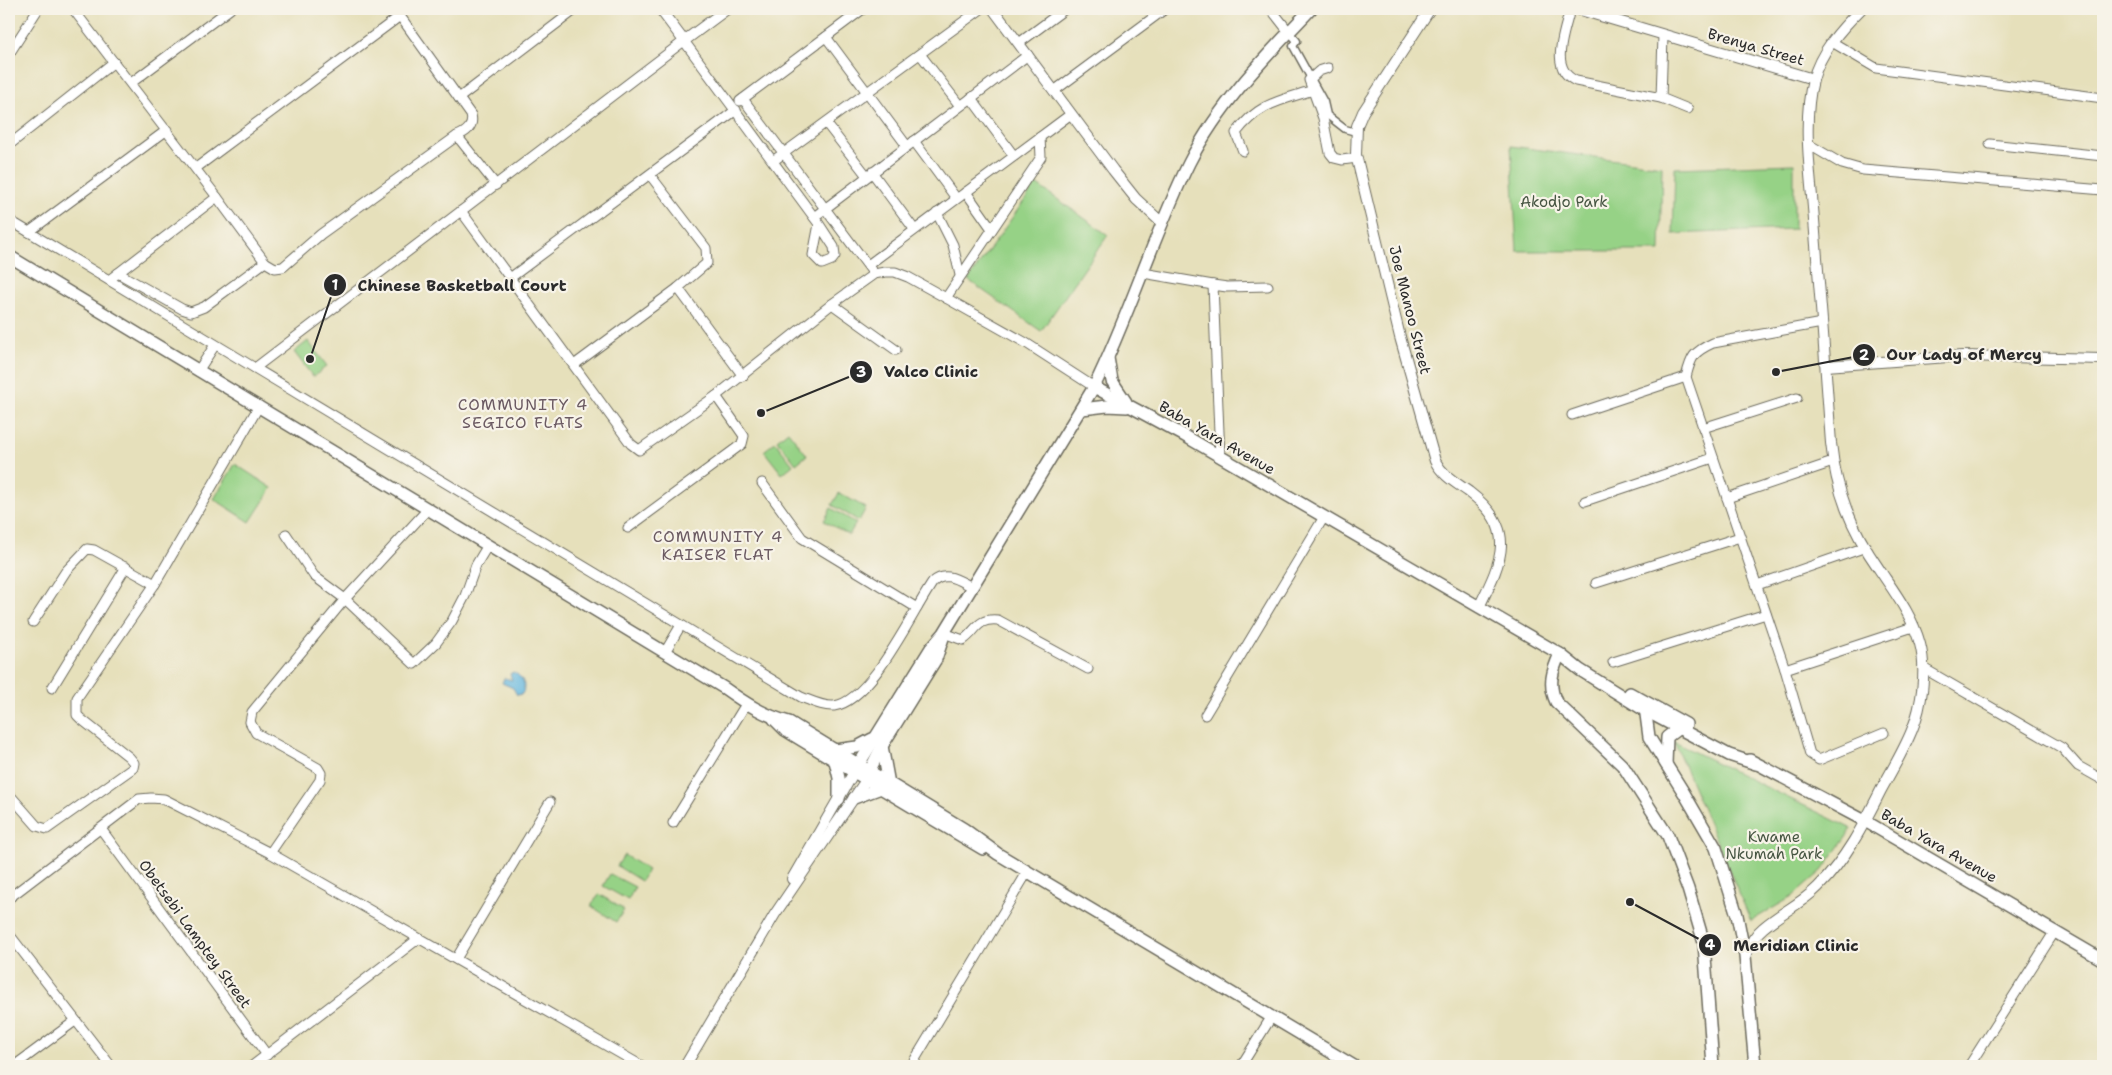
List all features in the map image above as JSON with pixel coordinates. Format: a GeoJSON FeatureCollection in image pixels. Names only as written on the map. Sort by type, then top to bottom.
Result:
{"type":"FeatureCollection","features":[{"type":"Feature","properties":{"kind":"main road"},"geometry":{"type":"LineString","coordinates":[[856,768],[878,742],[931,648],[944,633],[1082,409],[1108,358],[1162,223],[1190,162],[1236,92],[1311,9]]}},
{"type":"Feature","properties":{"kind":"main road"},"geometry":{"type":"LineString","coordinates":[[9,256],[665,652],[746,704],[773,718],[785,730],[835,755],[885,786],[970,833],[998,854],[1354,1066]]}},
{"type":"Feature","properties":{"kind":"main road"},"geometry":{"type":"LineString","coordinates":[[1108,358],[1115,386],[1133,408]]}},
{"type":"Feature","properties":{"kind":"main road","name":"Baba Yara Avenue"},"geometry":{"type":"LineString","coordinates":[[1094,387],[1220,457],[1560,654],[1580,670],[1645,706],[1734,749],[1756,764],[1865,821],[2103,960]]}},
{"type":"Feature","properties":{"kind":"main road"},"geometry":{"type":"LineString","coordinates":[[1082,409],[1108,406],[1133,408]]}},
{"type":"Feature","properties":{"kind":"main road"},"geometry":{"type":"LineString","coordinates":[[1560,654],[1553,670],[1551,684],[1556,702],[1623,766],[1668,836],[1688,889],[1704,943],[1713,1066]]}},
{"type":"Feature","properties":{"kind":"main road"},"geometry":{"type":"LineString","coordinates":[[1645,706],[1649,737],[1716,848],[1736,915],[1745,956],[1755,1066]]}},
{"type":"Feature","properties":{"kind":"main road","name":"Baba Yara Avenue"},"geometry":{"type":"LineString","coordinates":[[1645,706],[1679,728],[1730,755],[1756,764]]}},
{"type":"Feature","properties":{"kind":"main road"},"geometry":{"type":"LineString","coordinates":[[1666,764],[1667,737],[1679,728]]}},
{"type":"Feature","properties":{"kind":"main road"},"geometry":{"type":"LineString","coordinates":[[835,755],[878,742]]}},
{"type":"Feature","properties":{"kind":"main road"},"geometry":{"type":"LineString","coordinates":[[868,775],[878,742]]}},
{"type":"Feature","properties":{"kind":"main road"},"geometry":{"type":"LineString","coordinates":[[878,742],[885,786]]}},
{"type":"Feature","properties":{"kind":"main road"},"geometry":{"type":"LineString","coordinates":[[835,755],[840,778],[839,799]]}},
{"type":"Feature","properties":{"kind":"main road"},"geometry":{"type":"LineString","coordinates":[[854,798],[885,786]]}},
{"type":"Feature","properties":{"kind":"street"},"geometry":{"type":"LineString","coordinates":[[9,54],[37,9]]}},
{"type":"Feature","properties":{"kind":"street"},"geometry":{"type":"LineString","coordinates":[[73,9],[131,82],[265,262],[271,267],[283,267],[321,234],[468,130],[472,119],[397,12],[196,168]]}},
{"type":"Feature","properties":{"kind":"street"},"geometry":{"type":"LineString","coordinates":[[131,82],[230,9]]}},
{"type":"Feature","properties":{"kind":"street"},"geometry":{"type":"LineString","coordinates":[[459,98],[576,9]]}},
{"type":"Feature","properties":{"kind":"street"},"geometry":{"type":"LineString","coordinates":[[660,9],[816,220],[824,209],[869,174],[1028,56]]}},
{"type":"Feature","properties":{"kind":"street"},"geometry":{"type":"LineString","coordinates":[[255,368],[727,9]]}},
{"type":"Feature","properties":{"kind":"street"},"geometry":{"type":"LineString","coordinates":[[510,278],[650,175],[735,108],[743,99],[864,9]]}},
{"type":"Feature","properties":{"kind":"street"},"geometry":{"type":"LineString","coordinates":[[773,161],[981,9]]}},
{"type":"Feature","properties":{"kind":"street"},"geometry":{"type":"LineString","coordinates":[[993,9],[1136,199],[1162,223]]}},
{"type":"Feature","properties":{"kind":"street"},"geometry":{"type":"LineString","coordinates":[[1019,43],[1065,9]]}},
{"type":"Feature","properties":{"kind":"street"},"geometry":{"type":"LineString","coordinates":[[1054,91],[1164,9]]}},
{"type":"Feature","properties":{"kind":"street"},"geometry":{"type":"LineString","coordinates":[[1271,9],[1297,41],[1294,46],[1303,66],[1311,76],[1324,102],[1327,115],[1345,129],[1356,132]]}},
{"type":"Feature","properties":{"kind":"street","name":"Joe Manoo Street"},"geometry":{"type":"LineString","coordinates":[[1430,9],[1363,112],[1356,132],[1357,158],[1400,337],[1435,461],[1440,470],[1453,482],[1482,503],[1496,520],[1502,540],[1501,558],[1479,607]]}},
{"type":"Feature","properties":{"kind":"street"},"geometry":{"type":"LineString","coordinates":[[1570,9],[1559,60],[1562,71],[1568,78],[1660,98],[1688,109]]}},
{"type":"Feature","properties":{"kind":"street","name":"Brenya Street"},"geometry":{"type":"LineString","coordinates":[[1577,9],[1599,12],[1663,36],[1813,79]]}},
{"type":"Feature","properties":{"kind":"street"},"geometry":{"type":"LineString","coordinates":[[1745,956],[1752,942],[1763,928],[1795,907],[1836,869],[1851,848],[1913,729],[1920,701],[1922,668],[1920,645],[1895,589],[1878,568],[1838,490],[1833,462],[1808,144],[1813,79],[1825,51],[1861,9]]}},
{"type":"Feature","properties":{"kind":"street"},"geometry":{"type":"LineString","coordinates":[[1660,98],[1663,36]]}},
{"type":"Feature","properties":{"kind":"street"},"geometry":{"type":"LineString","coordinates":[[826,37],[867,93],[956,198]]}},
{"type":"Feature","properties":{"kind":"street"},"geometry":{"type":"LineString","coordinates":[[1832,42],[1876,68],[2103,98]]}},
{"type":"Feature","properties":{"kind":"street"},"geometry":{"type":"LineString","coordinates":[[920,54],[960,106]]}},
{"type":"Feature","properties":{"kind":"street"},"geometry":{"type":"LineString","coordinates":[[9,145],[114,62]]}},
{"type":"Feature","properties":{"kind":"street"},"geometry":{"type":"LineString","coordinates":[[1328,68],[1311,76],[1309,80],[1323,118],[1330,153],[1334,158],[1342,160],[1357,158]]}},
{"type":"Feature","properties":{"kind":"street"},"geometry":{"type":"LineString","coordinates":[[1243,151],[1236,133],[1246,120],[1269,103],[1313,90]]}},
{"type":"Feature","properties":{"kind":"street"},"geometry":{"type":"LineString","coordinates":[[971,98],[1014,156]]}},
{"type":"Feature","properties":{"kind":"street"},"geometry":{"type":"LineString","coordinates":[[743,99],[874,274]]}},
{"type":"Feature","properties":{"kind":"street"},"geometry":{"type":"LineString","coordinates":[[868,265],[1071,114]]}},
{"type":"Feature","properties":{"kind":"street"},"geometry":{"type":"LineString","coordinates":[[826,123],[914,229]]}},
{"type":"Feature","properties":{"kind":"street"},"geometry":{"type":"LineString","coordinates":[[29,232],[167,130]]}},
{"type":"Feature","properties":{"kind":"street"},"geometry":{"type":"LineString","coordinates":[[457,136],[496,185]]}},
{"type":"Feature","properties":{"kind":"street"},"geometry":{"type":"LineString","coordinates":[[946,298],[1041,157],[1040,137]]}},
{"type":"Feature","properties":{"kind":"street"},"geometry":{"type":"LineString","coordinates":[[1808,144],[1842,164],[1863,170],[2103,190]]}},
{"type":"Feature","properties":{"kind":"street"},"geometry":{"type":"LineString","coordinates":[[1990,144],[2103,156]]}},
{"type":"Feature","properties":{"kind":"street"},"geometry":{"type":"LineString","coordinates":[[574,365],[705,266],[708,253],[650,175]]}},
{"type":"Feature","properties":{"kind":"street"},"geometry":{"type":"LineString","coordinates":[[966,192],[992,229]]}},
{"type":"Feature","properties":{"kind":"street"},"geometry":{"type":"LineString","coordinates":[[109,280],[218,197]]}},
{"type":"Feature","properties":{"kind":"street"},"geometry":{"type":"LineString","coordinates":[[461,211],[631,444],[638,450],[743,376],[832,304],[874,274],[895,272],[946,298],[1026,343],[1094,387]]}},
{"type":"Feature","properties":{"kind":"street"},"geometry":{"type":"LineString","coordinates":[[937,213],[953,245],[960,275]]}},
{"type":"Feature","properties":{"kind":"street"},"geometry":{"type":"LineString","coordinates":[[9,220],[801,697],[827,706],[836,706],[847,702],[863,689],[896,643],[938,578],[950,576],[972,588]]}},
{"type":"Feature","properties":{"kind":"street"},"geometry":{"type":"LineString","coordinates":[[118,273],[182,309],[191,312],[204,307],[265,262]]}},
{"type":"Feature","properties":{"kind":"street"},"geometry":{"type":"LineString","coordinates":[[1143,273],[1227,287],[1268,286]]}},
{"type":"Feature","properties":{"kind":"street"},"geometry":{"type":"LineString","coordinates":[[1213,285],[1220,457]]}},
{"type":"Feature","properties":{"kind":"street"},"geometry":{"type":"LineString","coordinates":[[678,288],[743,376]]}},
{"type":"Feature","properties":{"kind":"street"},"geometry":{"type":"LineString","coordinates":[[832,304],[896,350]]}},
{"type":"Feature","properties":{"kind":"street"},"geometry":{"type":"LineString","coordinates":[[1822,323],[1713,343],[1701,348],[1691,357],[1686,377],[1785,669],[1808,750],[1812,758],[1820,760],[1884,733]]}},
{"type":"Feature","properties":{"kind":"street"},"geometry":{"type":"LineString","coordinates":[[198,371],[215,344]]}},
{"type":"Feature","properties":{"kind":"street"},"geometry":{"type":"LineString","coordinates":[[1826,366],[1962,356],[2103,359]]}},
{"type":"Feature","properties":{"kind":"street"},"geometry":{"type":"LineString","coordinates":[[1572,415],[1686,377]]}},
{"type":"Feature","properties":{"kind":"street"},"geometry":{"type":"LineString","coordinates":[[628,528],[744,442],[744,436],[716,396]]}},
{"type":"Feature","properties":{"kind":"street"},"geometry":{"type":"LineString","coordinates":[[1703,428],[1797,398]]}},
{"type":"Feature","properties":{"kind":"street"},"geometry":{"type":"LineString","coordinates":[[9,794],[37,826],[46,829],[133,768],[134,763],[129,757],[77,715],[77,698],[156,584],[259,406]]}},
{"type":"Feature","properties":{"kind":"street"},"geometry":{"type":"LineString","coordinates":[[1584,500],[1713,458]]}},
{"type":"Feature","properties":{"kind":"street"},"geometry":{"type":"LineString","coordinates":[[1727,498],[1833,462]]}},
{"type":"Feature","properties":{"kind":"street"},"geometry":{"type":"LineString","coordinates":[[762,483],[802,538],[917,608]]}},
{"type":"Feature","properties":{"kind":"street"},"geometry":{"type":"LineString","coordinates":[[270,853],[320,780],[321,773],[318,768],[256,733],[251,726],[251,715],[345,600],[428,509]]}},
{"type":"Feature","properties":{"kind":"street"},"geometry":{"type":"LineString","coordinates":[[1205,715],[1324,517]]}},
{"type":"Feature","properties":{"kind":"street"},"geometry":{"type":"LineString","coordinates":[[286,534],[314,576],[345,600],[414,664],[436,643],[452,621],[465,596],[476,565],[488,545]]}},
{"type":"Feature","properties":{"kind":"street"},"geometry":{"type":"LineString","coordinates":[[1596,583],[1740,537]]}},
{"type":"Feature","properties":{"kind":"street"},"geometry":{"type":"LineString","coordinates":[[1757,585],[1866,547]]}},
{"type":"Feature","properties":{"kind":"street"},"geometry":{"type":"LineString","coordinates":[[33,622],[66,572],[84,551],[94,550],[156,584]]}},
{"type":"Feature","properties":{"kind":"street"},"geometry":{"type":"LineString","coordinates":[[52,688],[126,568]]}},
{"type":"Feature","properties":{"kind":"street"},"geometry":{"type":"LineString","coordinates":[[1613,662],[1766,614]]}},
{"type":"Feature","properties":{"kind":"street"},"geometry":{"type":"LineString","coordinates":[[944,633],[963,640],[980,623],[986,620],[998,620],[1088,669]]}},
{"type":"Feature","properties":{"kind":"street"},"geometry":{"type":"LineString","coordinates":[[665,652],[681,625]]}},
{"type":"Feature","properties":{"kind":"street"},"geometry":{"type":"LineString","coordinates":[[1785,669],[1913,627]]}},
{"type":"Feature","properties":{"kind":"street"},"geometry":{"type":"LineString","coordinates":[[1922,668],[2062,748],[2078,766],[2102,778]]}},
{"type":"Feature","properties":{"kind":"street"},"geometry":{"type":"LineString","coordinates":[[673,823],[746,704]]}},
{"type":"Feature","properties":{"kind":"street"},"geometry":{"type":"LineString","coordinates":[[775,914],[787,887],[856,768]]}},
{"type":"Feature","properties":{"kind":"street"},"geometry":{"type":"LineString","coordinates":[[685,1066],[775,914],[868,775]]}},
{"type":"Feature","properties":{"kind":"street"},"geometry":{"type":"LineString","coordinates":[[9,898],[139,799],[158,798],[171,802],[270,853],[642,1066]]}},
{"type":"Feature","properties":{"kind":"street"},"geometry":{"type":"LineString","coordinates":[[456,959],[550,802]]}},
{"type":"Feature","properties":{"kind":"street","name":"Obetsebi Lamptey Street"},"geometry":{"type":"LineString","coordinates":[[101,829],[267,1055]]}},
{"type":"Feature","properties":{"kind":"street"},"geometry":{"type":"LineString","coordinates":[[911,1066],[1028,871]]}},
{"type":"Feature","properties":{"kind":"street"},"geometry":{"type":"LineString","coordinates":[[1969,1066],[2055,931]]}},
{"type":"Feature","properties":{"kind":"street"},"geometry":{"type":"LineString","coordinates":[[9,934],[111,1066]]}},
{"type":"Feature","properties":{"kind":"street"},"geometry":{"type":"LineString","coordinates":[[252,1066],[418,939]]}},
{"type":"Feature","properties":{"kind":"street"},"geometry":{"type":"LineString","coordinates":[[1241,1066],[1272,1016]]}},
{"type":"Feature","properties":{"kind":"street"},"geometry":{"type":"LineString","coordinates":[[14,1066],[75,1021]]}},
{"type":"Feature","properties":{"kind":"green space","name":"Akodjo Park"},"geometry":{"type":"Polygon","coordinates":[[[1511,146],[1662,166],[1660,251],[1517,251],[1511,146]]]}},
{"type":"Feature","properties":{"kind":"green space"},"geometry":{"type":"Polygon","coordinates":[[[1794,164],[1794,229],[1673,234],[1675,168],[1794,164]]]}},
{"type":"Feature","properties":{"kind":"green space"},"geometry":{"type":"Polygon","coordinates":[[[1036,184],[1108,235],[1041,331],[968,280],[1036,184]]]}},
{"type":"Feature","properties":{"kind":"green space"},"geometry":{"type":"Polygon","coordinates":[[[308,341],[327,366],[313,377],[294,352],[308,341]]]}},
{"type":"Feature","properties":{"kind":"green space"},"geometry":{"type":"Polygon","coordinates":[[[788,431],[807,455],[796,464],[777,440],[788,431]]]}},
{"type":"Feature","properties":{"kind":"green space"},"geometry":{"type":"Polygon","coordinates":[[[775,442],[793,465],[782,474],[764,451],[775,442]]]}},
{"type":"Feature","properties":{"kind":"green space"},"geometry":{"type":"Polygon","coordinates":[[[235,464],[272,488],[250,522],[214,499],[235,464]]]}},
{"type":"Feature","properties":{"kind":"green space"},"geometry":{"type":"Polygon","coordinates":[[[839,493],[866,508],[859,521],[832,505],[839,493]]]}},
{"type":"Feature","properties":{"kind":"green space"},"geometry":{"type":"Polygon","coordinates":[[[831,508],[856,523],[849,535],[824,521],[831,508]]]}},
{"type":"Feature","properties":{"kind":"green space","name":"Kwame Nkumah Park"},"geometry":{"type":"Polygon","coordinates":[[[1674,742],[1852,829],[1822,871],[1792,897],[1751,921],[1674,742]]]}},
{"type":"Feature","properties":{"kind":"green space"},"geometry":{"type":"Polygon","coordinates":[[[624,855],[648,870],[641,881],[617,866],[624,855]]]}},
{"type":"Feature","properties":{"kind":"green space"},"geometry":{"type":"Polygon","coordinates":[[[610,874],[635,887],[628,900],[603,886],[610,874]]]}},
{"type":"Feature","properties":{"kind":"green space"},"geometry":{"type":"Polygon","coordinates":[[[599,894],[624,910],[616,922],[591,906],[599,894]]]}},
{"type":"Feature","properties":{"kind":"water"},"geometry":{"type":"Polygon","coordinates":[[[513,672],[523,681],[522,694],[517,695],[513,688],[502,683],[504,678],[512,680],[510,674],[513,672]]]}},
{"type":"Feature","properties":{"kind":"place","name":"Chinese Basketball Court"},"geometry":{"type":"Point","coordinates":[310,359]}},
{"type":"Feature","properties":{"kind":"place","name":"Our Lady of Mercy"},"geometry":{"type":"Point","coordinates":[1776,372]}},
{"type":"Feature","properties":{"kind":"place","name":"Valco Clinic"},"geometry":{"type":"Point","coordinates":[761,413]}},
{"type":"Feature","properties":{"kind":"place","name":"Meridian Clinic"},"geometry":{"type":"Point","coordinates":[1630,902]}},
{"type":"Feature","properties":{"kind":"district","name":"COMMUNITY 4 SEGICO FLATS"},"geometry":{"type":"Point","coordinates":[523,413]}},
{"type":"Feature","properties":{"kind":"district","name":"COMMUNITY 4 KAISER FLAT"},"geometry":{"type":"Point","coordinates":[718,545]}}]}
